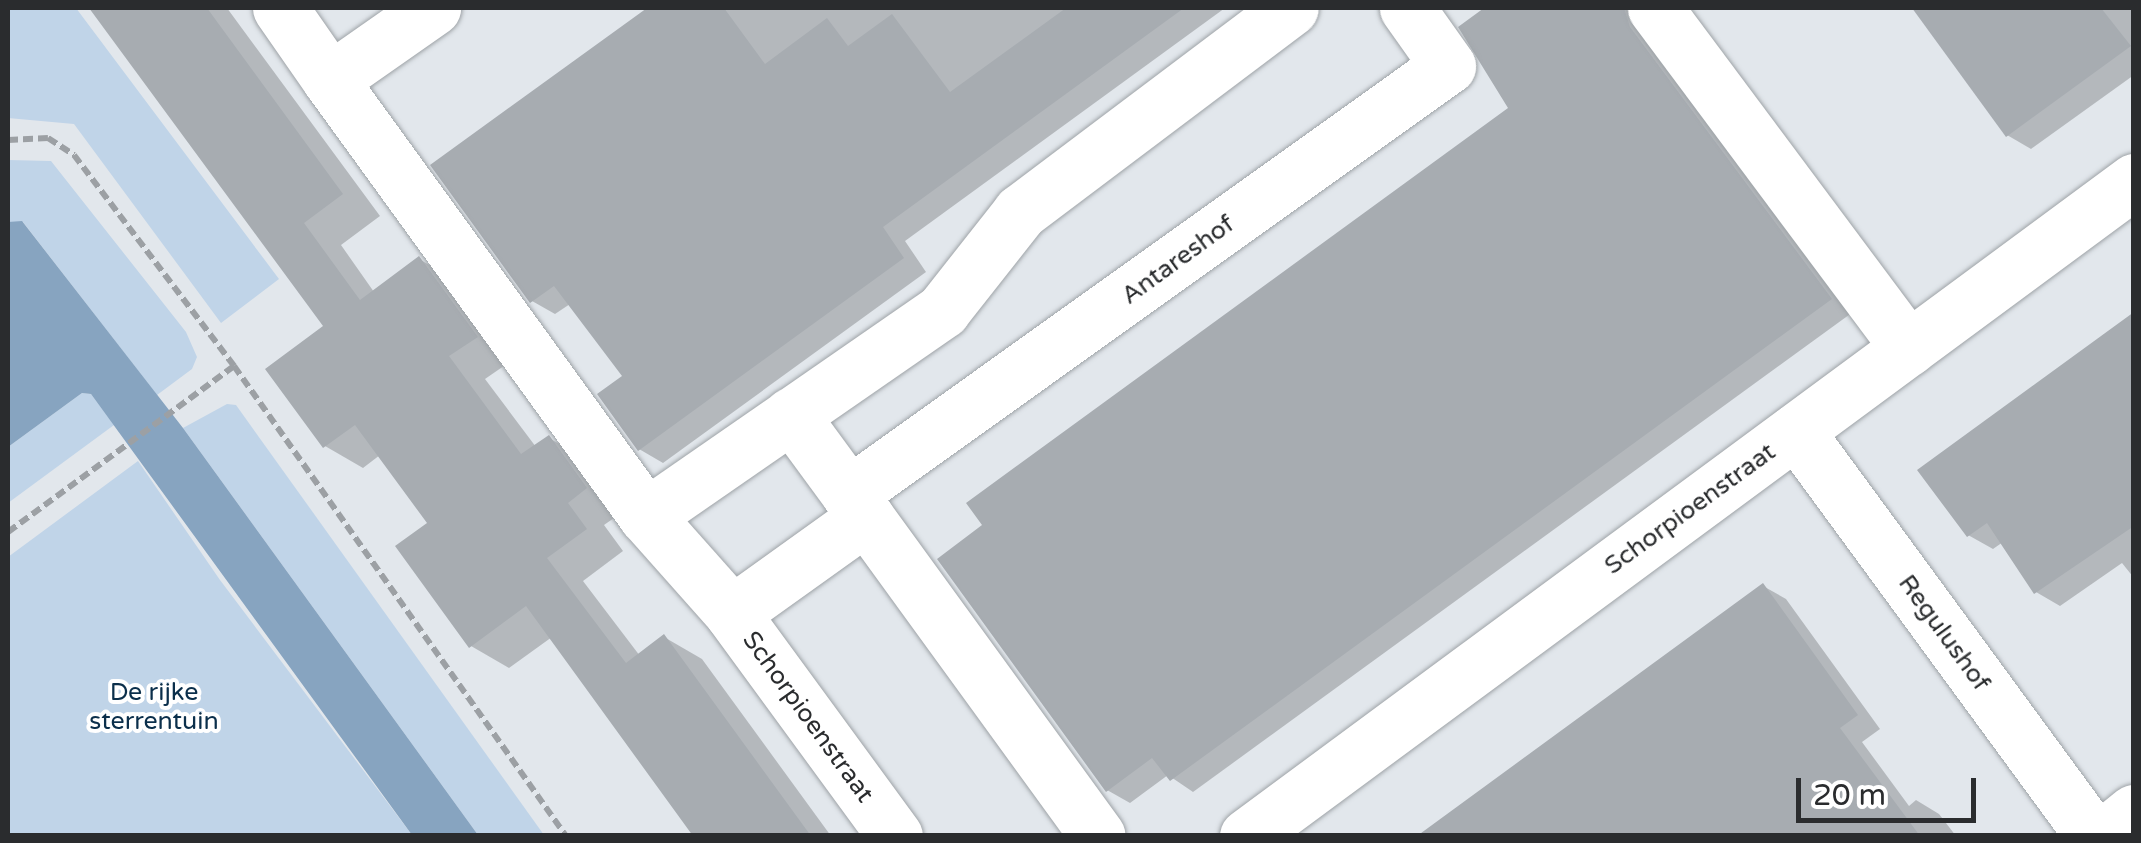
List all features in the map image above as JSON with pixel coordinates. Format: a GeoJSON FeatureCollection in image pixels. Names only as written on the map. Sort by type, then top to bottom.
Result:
{"type":"FeatureCollection","features":[{"type":"Feature","properties":{"kind":"street"},"geometry":{"type":"LineString","coordinates":[[280,8],[391,170],[646,516],[732,613]]}},
{"type":"Feature","properties":{"kind":"street"},"geometry":{"type":"LineString","coordinates":[[330,80],[432,8]]}},
{"type":"Feature","properties":{"kind":"street"},"geometry":{"type":"LineString","coordinates":[[646,516],[943,310],[1020,212],[1291,8]]}},
{"type":"Feature","properties":{"kind":"street","name":"Antareshof"},"geometry":{"type":"LineString","coordinates":[[858,505],[1448,66],[1407,8]]}},
{"type":"Feature","properties":{"kind":"street"},"geometry":{"type":"LineString","coordinates":[[1655,8],[1908,348]]}},
{"type":"Feature","properties":{"kind":"street","name":"Schorpioenstraat"},"geometry":{"type":"LineString","coordinates":[[1247,836],[2134,181]]}},
{"type":"Feature","properties":{"kind":"street"},"geometry":{"type":"LineString","coordinates":[[791,415],[1098,836]]}},
{"type":"Feature","properties":{"kind":"street","name":"Regulushof"},"geometry":{"type":"LineString","coordinates":[[1796,432],[2092,836]]}},
{"type":"Feature","properties":{"kind":"street","name":"Schorpioenstraat"},"geometry":{"type":"LineString","coordinates":[[858,505],[732,613],[895,836]]}},
{"type":"Feature","properties":{"kind":"street"},"geometry":{"type":"LineString","coordinates":[[2104,836],[2134,812]]}},
{"type":"Feature","properties":{"kind":"path"},"geometry":{"type":"LineString","coordinates":[[8,140],[48,138],[74,155],[234,366],[566,836]]}},
{"type":"Feature","properties":{"kind":"path"},"geometry":{"type":"LineString","coordinates":[[8,532],[234,366]]}},
{"type":"Feature","properties":{"kind":"green space"},"geometry":{"type":"Polygon","coordinates":[[[8,8],[76,8],[279,279],[221,323],[74,124],[8,118],[8,8]]]}},
{"type":"Feature","properties":{"kind":"green space"},"geometry":{"type":"Polygon","coordinates":[[[8,160],[51,161],[186,332],[197,357],[192,369],[157,395],[23,222],[8,222],[8,160]]]}},
{"type":"Feature","properties":{"kind":"green space"},"geometry":{"type":"Polygon","coordinates":[[[82,393],[91,394],[114,425],[8,503],[8,447],[82,393]]]}},
{"type":"Feature","properties":{"kind":"green space"},"geometry":{"type":"Polygon","coordinates":[[[227,404],[236,405],[544,835],[478,835],[183,428],[227,404]]]}},
{"type":"Feature","properties":{"kind":"green space","name":"De rijke sterrentuin"},"geometry":{"type":"Polygon","coordinates":[[[138,461],[220,580],[412,835],[8,835],[8,557],[138,461]]]}},
{"type":"Feature","properties":{"kind":"shaded area"},"geometry":{"type":"Polygon","coordinates":[[[22,221],[183,428],[478,835],[412,835],[91,394],[82,393],[8,447],[8,222],[22,221]]]}},
{"type":"Feature","properties":{"kind":"building"},"geometry":{"type":"Polygon","coordinates":[[[89,8],[207,8],[343,194],[304,223],[360,300],[419,256],[478,337],[449,356],[521,454],[549,435],[587,488],[568,503],[587,529],[547,558],[626,663],[664,634],[811,836],[693,836],[526,606],[469,648],[395,546],[427,523],[355,425],[323,448],[265,369],[323,326],[89,8]]]}},
{"type":"Feature","properties":{"kind":"building"},"geometry":{"type":"Polygon","coordinates":[[[647,8],[724,8],[765,64],[827,18],[848,46],[892,14],[950,92],[1066,8],[1184,8],[883,227],[904,258],[638,451],[597,394],[622,376],[554,286],[530,303],[430,165],[647,8]]]}},
{"type":"Feature","properties":{"kind":"building"},"geometry":{"type":"Polygon","coordinates":[[[1484,8],[1624,8],[1630,27],[1832,299],[1170,781],[1152,758],[1106,792],[937,559],[982,525],[966,503],[1508,108],[1458,27],[1484,8]]]}},
{"type":"Feature","properties":{"kind":"building"},"geometry":{"type":"Polygon","coordinates":[[[1912,8],[2101,8],[2131,46],[2006,137],[1912,8]]]}},
{"type":"Feature","properties":{"kind":"building"},"geometry":{"type":"Polygon","coordinates":[[[2134,312],[2134,526],[2034,594],[1987,523],[1967,537],[1917,470],[2134,312]]]}},
{"type":"Feature","properties":{"kind":"building"},"geometry":{"type":"Polygon","coordinates":[[[1763,583],[1858,715],[1840,728],[1920,836],[1417,836],[1763,583]]]}}]}
